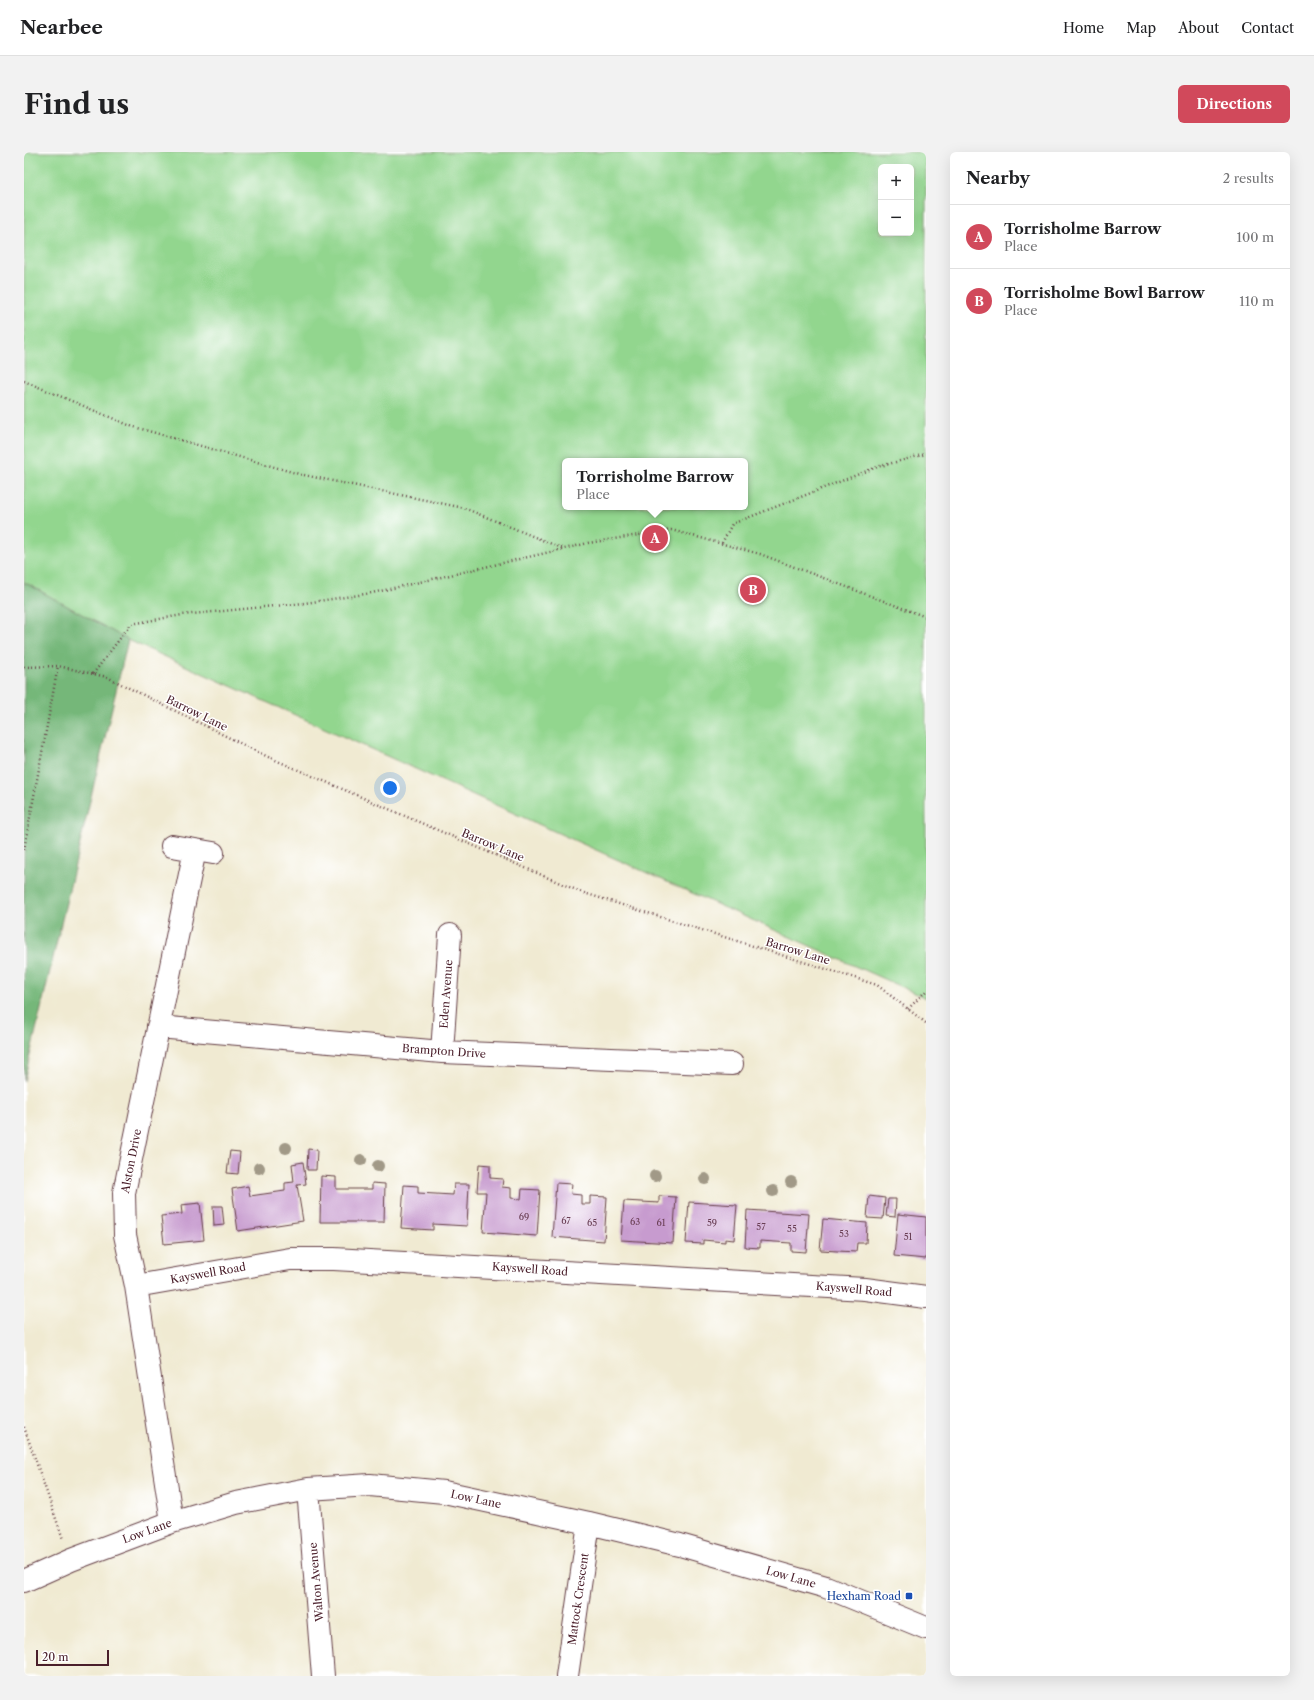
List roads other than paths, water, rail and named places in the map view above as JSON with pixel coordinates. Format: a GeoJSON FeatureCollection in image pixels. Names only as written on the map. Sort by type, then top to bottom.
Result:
{"type":"FeatureCollection","features":[{"type":"Feature","properties":{"kind":"street","name":"Alston Drive"},"geometry":{"type":"LineString","coordinates":[[172,846],[204,852],[158,1027],[124,1193],[125,1235],[136,1286],[172,1522]]}},
{"type":"Feature","properties":{"kind":"street","name":"Eden Avenue"},"geometry":{"type":"LineString","coordinates":[[442,1052],[450,935]]}},
{"type":"Feature","properties":{"kind":"street","name":"Brampton Drive"},"geometry":{"type":"LineString","coordinates":[[158,1027],[442,1052],[732,1064]]}},
{"type":"Feature","properties":{"kind":"street","name":"Kayswell Road"},"geometry":{"type":"LineString","coordinates":[[136,1286],[290,1259],[334,1258],[865,1289],[926,1297]]}},
{"type":"Feature","properties":{"kind":"street","name":"Low Lane"},"geometry":{"type":"LineString","coordinates":[[24,1581],[71,1560],[172,1522],[236,1503],[308,1489],[370,1485],[444,1492],[589,1522],[680,1545],[826,1587],[926,1628]]}},
{"type":"Feature","properties":{"kind":"street","name":"Walton Avenue"},"geometry":{"type":"LineString","coordinates":[[308,1489],[323,1676]]}},
{"type":"Feature","properties":{"kind":"street","name":"Mattock Crescent"},"geometry":{"type":"LineString","coordinates":[[568,1676],[589,1522]]}},
{"type":"Feature","properties":{"kind":"place","name":"Torrisholme Barrow"},"geometry":{"type":"Point","coordinates":[655,538]}},
{"type":"Feature","properties":{"kind":"place","name":"Torrisholme Bowl Barrow"},"geometry":{"type":"Point","coordinates":[753,590]}},
{"type":"Feature","properties":{"kind":"place","name":"Hexham Road"},"geometry":{"type":"Point","coordinates":[909,1596]}}]}
